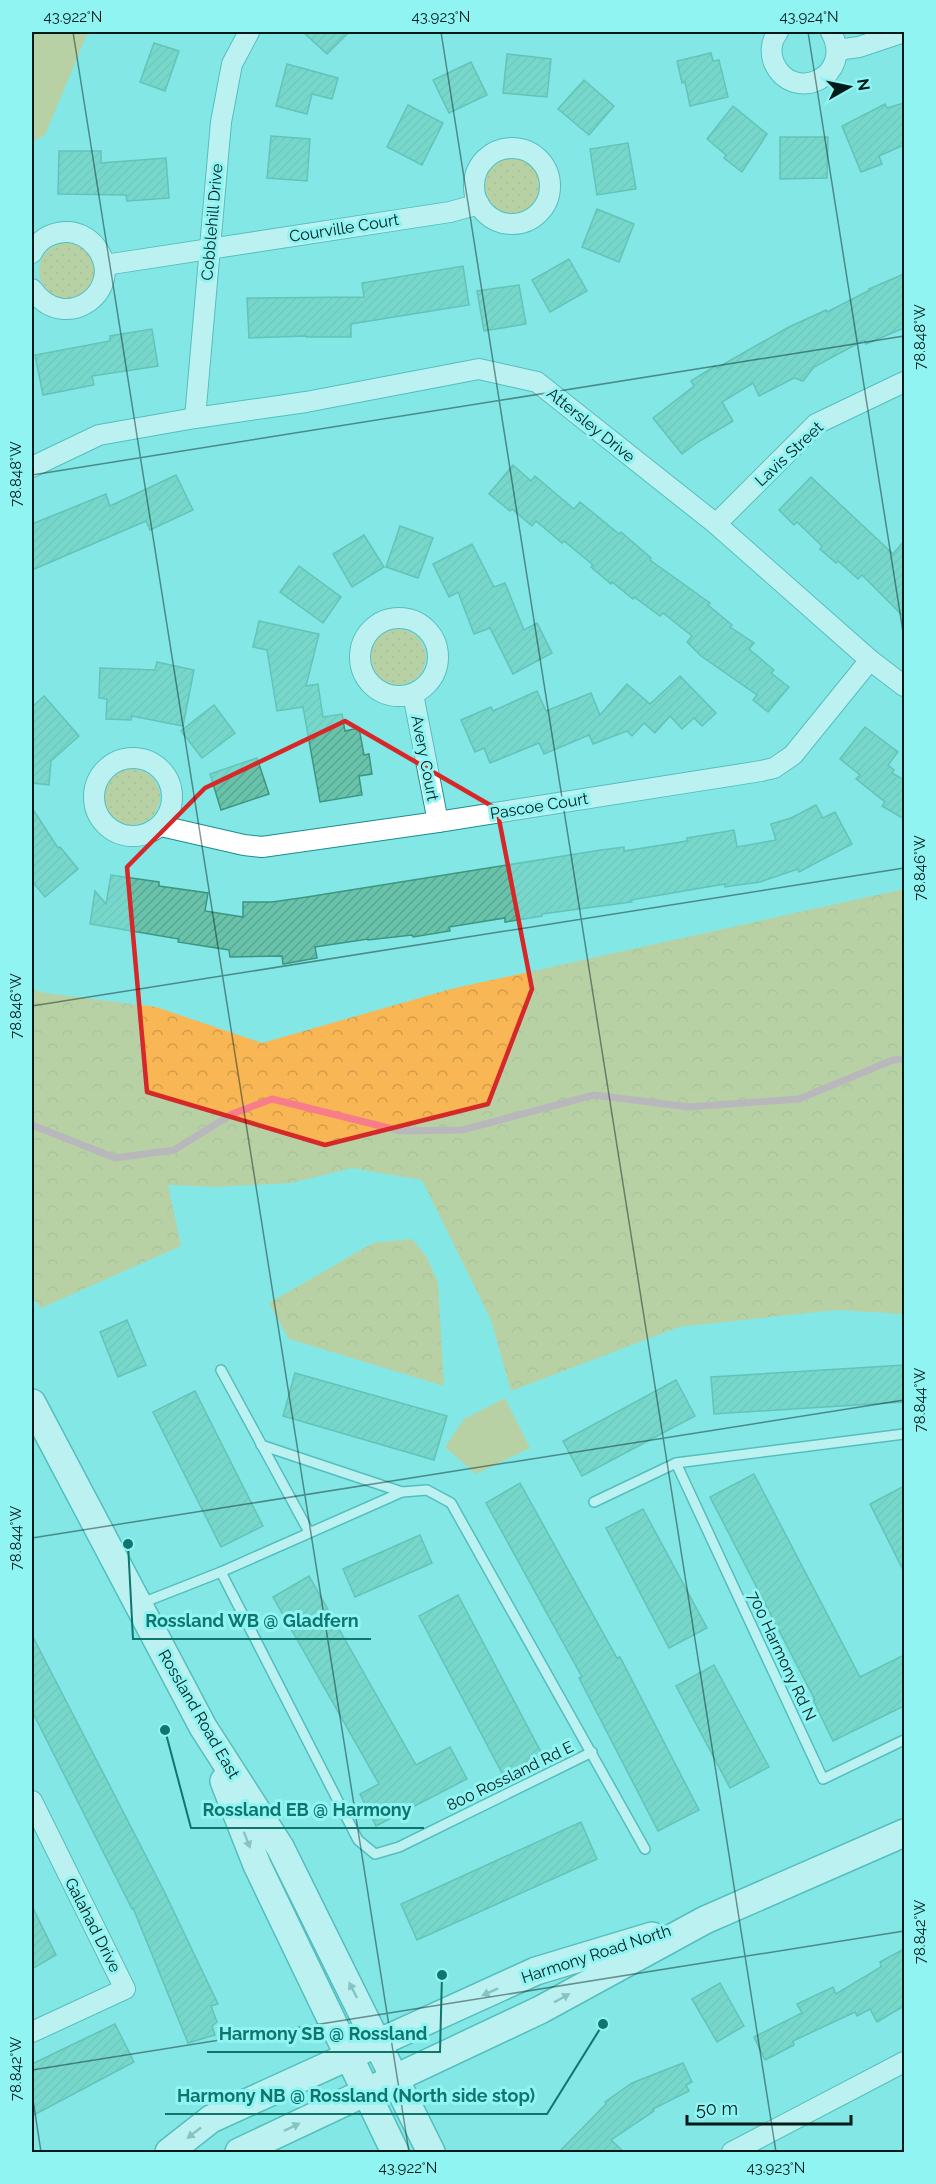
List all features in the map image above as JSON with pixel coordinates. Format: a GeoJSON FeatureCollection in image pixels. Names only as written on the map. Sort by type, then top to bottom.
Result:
{"type":"FeatureCollection","features":[{"type":"Feature","properties":{"kind":"main road","name":"Rossland Road East"},"geometry":{"type":"LineString","coordinates":[[32,1403],[203,1727],[280,1847],[432,2152]]}},
{"type":"Feature","properties":{"kind":"main road"},"geometry":{"type":"LineString","coordinates":[[203,1727],[256,1865],[395,2152]]}},
{"type":"Feature","properties":{"kind":"main road","name":"Harmony Road North"},"geometry":{"type":"LineString","coordinates":[[239,2152],[540,2010],[705,1920],[904,1833]]}},
{"type":"Feature","properties":{"kind":"main road","name":"Harmony Road North"},"geometry":{"type":"LineString","coordinates":[[168,2152],[212,2119],[536,1971],[705,1920]]}},
{"type":"Feature","properties":{"kind":"street","name":"Cobblehill Drive"},"geometry":{"type":"LineString","coordinates":[[195,418],[221,122],[232,64],[249,32]]}},
{"type":"Feature","properties":{"kind":"street"},"geometry":{"type":"LineString","coordinates":[[778,32],[771,47],[772,58],[784,76],[804,84],[824,77],[831,70],[836,60],[834,41],[879,41],[904,32]]}},
{"type":"Feature","properties":{"kind":"street","name":"Courville Court"},"geometry":{"type":"LineString","coordinates":[[105,265],[450,212],[478,204]]}},
{"type":"Feature","properties":{"kind":"street"},"geometry":{"type":"LineString","coordinates":[[32,253],[42,240],[54,233],[67,231],[81,234],[92,241],[105,265],[101,289],[93,299],[71,310],[47,305],[32,289]]}},
{"type":"Feature","properties":{"kind":"street","name":"Attersley Drive"},"geometry":{"type":"LineString","coordinates":[[32,467],[99,435],[306,402],[479,369],[537,381],[716,524],[870,660],[904,686]]}},
{"type":"Feature","properties":{"kind":"street","name":"Lavis Street"},"geometry":{"type":"LineString","coordinates":[[716,524],[816,424],[904,382]]}},
{"type":"Feature","properties":{"kind":"street","name":"Avery Court"},"geometry":{"type":"LineString","coordinates":[[398,618],[417,621],[428,629],[435,640],[438,666],[433,678],[424,688],[413,694],[400,696],[387,694],[375,688],[364,673],[360,654],[363,642],[370,630],[380,622],[398,618]]}},
{"type":"Feature","properties":{"kind":"street","name":"Pascoe Court"},"geometry":{"type":"LineString","coordinates":[[161,825],[244,845],[262,847],[438,822],[774,768],[793,755],[870,660]]}},
{"type":"Feature","properties":{"kind":"street","name":"Avery Court"},"geometry":{"type":"LineString","coordinates":[[413,694],[438,822]]}},
{"type":"Feature","properties":{"kind":"street","name":"Galahad Drive"},"geometry":{"type":"LineString","coordinates":[[32,1802],[125,1989],[32,2032]]}},
{"type":"Feature","properties":{"kind":"street"},"geometry":{"type":"LineString","coordinates":[[732,2152],[904,2062]]}},
{"type":"Feature","properties":{"kind":"lane"},"geometry":{"type":"LineString","coordinates":[[221,1370],[309,1532]]}},
{"type":"Feature","properties":{"kind":"lane"},"geometry":{"type":"LineString","coordinates":[[594,1502],[676,1463],[904,1434]]}},
{"type":"Feature","properties":{"kind":"lane"},"geometry":{"type":"LineString","coordinates":[[261,1445],[402,1492]]}},
{"type":"Feature","properties":{"kind":"lane","name":"700 Harmony Rd N"},"geometry":{"type":"LineString","coordinates":[[676,1463],[823,1779],[904,1740]]}},
{"type":"Feature","properties":{"kind":"lane","name":"800 Rossland Rd E"},"geometry":{"type":"LineString","coordinates":[[137,1605],[221,1572],[402,1492],[427,1490],[451,1503],[645,1849]]}},
{"type":"Feature","properties":{"kind":"lane","name":"800 Rossland Rd E"},"geometry":{"type":"LineString","coordinates":[[221,1572],[358,1840],[375,1854],[399,1847],[592,1752]]}},
{"type":"Feature","properties":{"kind":"highlighted area"},"geometry":{"type":"Polygon","coordinates":[[[345,721],[497,809],[532,989],[488,1104],[325,1145],[147,1092],[127,867],[205,788],[345,721]]]}},
{"type":"Feature","properties":{"kind":"green space"},"geometry":{"type":"Polygon","coordinates":[[[32,32],[88,32],[45,135],[32,142],[32,32]]]}},
{"type":"Feature","properties":{"kind":"green space"},"geometry":{"type":"Polygon","coordinates":[[[508,158],[518,158],[533,166],[539,175],[541,186],[539,197],[533,206],[518,214],[508,214],[497,209],[490,202],[485,191],[485,181],[490,170],[497,163],[508,158]]]}},
{"type":"Feature","properties":{"kind":"green space"},"geometry":{"type":"Polygon","coordinates":[[[67,243],[78,245],[87,251],[93,260],[95,271],[93,282],[87,291],[78,297],[67,299],[56,297],[47,291],[41,282],[39,271],[41,260],[47,251],[56,245],[67,243]]]}},
{"type":"Feature","properties":{"kind":"green space"},"geometry":{"type":"Polygon","coordinates":[[[398,629],[409,631],[418,637],[424,646],[426,657],[424,668],[418,677],[409,683],[398,685],[387,683],[378,677],[372,668],[370,657],[372,646],[378,637],[387,631],[398,629]]]}},
{"type":"Feature","properties":{"kind":"green space"},"geometry":{"type":"Polygon","coordinates":[[[132,769],[143,771],[152,777],[158,786],[160,797],[158,808],[152,817],[143,823],[132,825],[121,823],[112,817],[106,808],[104,797],[106,786],[112,777],[121,771],[132,769]]]}},
{"type":"Feature","properties":{"kind":"green space"},"geometry":{"type":"Polygon","coordinates":[[[904,889],[904,1314],[837,1310],[679,1327],[511,1391],[491,1320],[422,1180],[352,1168],[291,1183],[216,1187],[168,1185],[181,1246],[41,1308],[32,1297],[32,989],[45,993],[156,1007],[262,1043],[451,989],[904,889]]]}},
{"type":"Feature","properties":{"kind":"green space"},"geometry":{"type":"Polygon","coordinates":[[[412,1239],[426,1256],[438,1282],[444,1386],[289,1339],[269,1303],[373,1243],[412,1239]]]}},
{"type":"Feature","properties":{"kind":"green space"},"geometry":{"type":"Polygon","coordinates":[[[505,1398],[530,1448],[476,1474],[445,1447],[464,1419],[505,1398]]]}},
{"type":"Feature","properties":{"kind":"building"},"geometry":{"type":"Polygon","coordinates":[[[303,32],[349,32],[327,54],[303,32]]]}},
{"type":"Feature","properties":{"kind":"building"},"geometry":{"type":"Polygon","coordinates":[[[154,43],[179,51],[165,91],[140,82],[154,43]]]}},
{"type":"Feature","properties":{"kind":"building"},"geometry":{"type":"Polygon","coordinates":[[[711,53],[713,61],[719,60],[728,97],[690,106],[685,82],[682,83],[677,61],[711,53]]]}},
{"type":"Feature","properties":{"kind":"building"},"geometry":{"type":"Polygon","coordinates":[[[507,54],[551,59],[547,97],[503,93],[507,54]]]}},
{"type":"Feature","properties":{"kind":"building"},"geometry":{"type":"Polygon","coordinates":[[[471,62],[487,95],[449,113],[433,80],[471,62]]]}},
{"type":"Feature","properties":{"kind":"building"},"geometry":{"type":"Polygon","coordinates":[[[287,64],[338,78],[332,99],[312,94],[307,114],[276,106],[287,64]]]}},
{"type":"Feature","properties":{"kind":"building"},"geometry":{"type":"Polygon","coordinates":[[[584,80],[614,106],[589,135],[558,109],[584,80]]]}},
{"type":"Feature","properties":{"kind":"building"},"geometry":{"type":"Polygon","coordinates":[[[904,103],[904,145],[879,156],[882,164],[861,172],[842,126],[885,104],[887,108],[904,103]]]}},
{"type":"Feature","properties":{"kind":"building"},"geometry":{"type":"Polygon","coordinates":[[[408,105],[443,123],[422,165],[387,147],[408,105]]]}},
{"type":"Feature","properties":{"kind":"building"},"geometry":{"type":"Polygon","coordinates":[[[733,106],[767,134],[742,172],[724,158],[726,155],[707,139],[733,106]]]}},
{"type":"Feature","properties":{"kind":"building"},"geometry":{"type":"Polygon","coordinates":[[[271,136],[310,139],[307,181],[267,178],[271,136]]]}},
{"type":"Feature","properties":{"kind":"building"},"geometry":{"type":"Polygon","coordinates":[[[780,137],[828,137],[827,178],[780,179],[780,137]]]}},
{"type":"Feature","properties":{"kind":"building"},"geometry":{"type":"Polygon","coordinates":[[[628,143],[636,189],[597,195],[590,149],[628,143]]]}},
{"type":"Feature","properties":{"kind":"building"},"geometry":{"type":"Polygon","coordinates":[[[59,151],[101,151],[101,163],[166,158],[169,198],[127,201],[126,195],[58,194],[59,151]]]}},
{"type":"Feature","properties":{"kind":"building"},"geometry":{"type":"Polygon","coordinates":[[[597,209],[634,224],[619,262],[582,247],[597,209]]]}},
{"type":"Feature","properties":{"kind":"building"},"geometry":{"type":"Polygon","coordinates":[[[569,259],[587,291],[550,312],[532,280],[569,259]]]}},
{"type":"Feature","properties":{"kind":"building"},"geometry":{"type":"Polygon","coordinates":[[[463,266],[469,305],[351,324],[351,337],[249,338],[247,298],[364,297],[362,283],[463,266]]]}},
{"type":"Feature","properties":{"kind":"building"},"geometry":{"type":"Polygon","coordinates":[[[904,274],[904,328],[866,344],[864,340],[814,367],[803,381],[794,378],[759,396],[753,383],[722,402],[733,421],[682,454],[653,418],[694,386],[691,381],[715,366],[717,368],[789,327],[826,310],[827,312],[869,289],[904,274]]]}},
{"type":"Feature","properties":{"kind":"building"},"geometry":{"type":"Polygon","coordinates":[[[519,285],[526,324],[484,331],[477,291],[519,285]]]}},
{"type":"Feature","properties":{"kind":"building"},"geometry":{"type":"Polygon","coordinates":[[[152,329],[158,366],[92,376],[94,385],[43,395],[35,355],[110,341],[110,336],[152,329]]]}},
{"type":"Feature","properties":{"kind":"building"},"geometry":{"type":"Polygon","coordinates":[[[513,465],[531,481],[535,476],[574,509],[580,502],[619,534],[621,532],[651,558],[650,560],[710,603],[708,605],[732,625],[730,627],[754,643],[749,649],[774,670],[771,673],[789,687],[768,712],[753,700],[757,695],[701,656],[687,642],[692,636],[663,613],[660,616],[612,582],[611,584],[591,567],[593,565],[564,541],[562,543],[536,521],[532,526],[489,494],[513,465]]]}},
{"type":"Feature","properties":{"kind":"building"},"geometry":{"type":"Polygon","coordinates":[[[176,475],[193,510],[150,530],[146,521],[32,570],[32,524],[106,494],[110,506],[176,475]]]}},
{"type":"Feature","properties":{"kind":"building"},"geometry":{"type":"Polygon","coordinates":[[[811,477],[893,554],[904,541],[904,617],[862,575],[858,579],[838,561],[836,563],[820,549],[822,546],[797,522],[794,525],[779,510],[811,477]]]}},
{"type":"Feature","properties":{"kind":"building"},"geometry":{"type":"Polygon","coordinates":[[[400,526],[433,538],[418,578],[386,567],[400,526]]]}},
{"type":"Feature","properties":{"kind":"building"},"geometry":{"type":"Polygon","coordinates":[[[364,535],[384,567],[352,587],[333,554],[364,535]]]}},
{"type":"Feature","properties":{"kind":"building"},"geometry":{"type":"Polygon","coordinates":[[[472,544],[494,587],[505,583],[524,630],[537,623],[552,653],[513,674],[490,628],[474,634],[458,592],[449,597],[433,564],[472,544]]]}},
{"type":"Feature","properties":{"kind":"building"},"geometry":{"type":"Polygon","coordinates":[[[299,566],[341,597],[323,623],[280,592],[299,566]]]}},
{"type":"Feature","properties":{"kind":"building"},"geometry":{"type":"Polygon","coordinates":[[[259,621],[319,634],[306,686],[318,684],[323,717],[342,714],[345,731],[359,728],[364,755],[369,754],[372,774],[359,776],[362,795],[320,802],[303,707],[277,711],[267,650],[253,647],[259,621]]]}},
{"type":"Feature","properties":{"kind":"building"},"geometry":{"type":"Polygon","coordinates":[[[157,662],[194,670],[183,726],[132,716],[131,720],[106,719],[107,699],[99,698],[100,668],[155,670],[157,662]]]}},
{"type":"Feature","properties":{"kind":"building"},"geometry":{"type":"Polygon","coordinates":[[[680,676],[716,713],[702,726],[694,718],[682,729],[670,716],[655,733],[644,723],[632,736],[627,731],[593,744],[589,735],[544,754],[539,743],[490,763],[484,748],[475,752],[461,720],[491,707],[493,711],[537,691],[546,711],[591,693],[600,715],[627,684],[650,704],[680,676]]]}},
{"type":"Feature","properties":{"kind":"building"},"geometry":{"type":"Polygon","coordinates":[[[44,696],[79,736],[51,761],[49,785],[32,783],[32,707],[44,696]]]}},
{"type":"Feature","properties":{"kind":"building"},"geometry":{"type":"Polygon","coordinates":[[[214,705],[235,733],[202,758],[181,731],[214,705]]]}},
{"type":"Feature","properties":{"kind":"building"},"geometry":{"type":"Polygon","coordinates":[[[865,727],[898,752],[888,765],[894,770],[892,773],[904,780],[904,819],[882,806],[885,802],[856,779],[860,775],[840,759],[865,727]]]}},
{"type":"Feature","properties":{"kind":"building"},"geometry":{"type":"Polygon","coordinates":[[[257,758],[269,794],[221,810],[210,774],[257,758]]]}},
{"type":"Feature","properties":{"kind":"building"},"geometry":{"type":"Polygon","coordinates":[[[816,805],[823,818],[835,812],[852,844],[799,872],[798,869],[760,882],[725,887],[725,884],[631,900],[632,902],[542,914],[542,916],[505,922],[505,918],[449,927],[450,931],[413,937],[412,935],[368,939],[315,947],[317,958],[283,964],[282,956],[230,957],[229,950],[90,924],[95,891],[106,904],[111,875],[159,882],[159,886],[208,893],[205,911],[243,917],[243,902],[272,902],[307,897],[601,850],[624,847],[624,851],[687,841],[687,838],[734,830],[737,847],[776,840],[771,824],[791,818],[816,805]]]}},
{"type":"Feature","properties":{"kind":"building"},"geometry":{"type":"Polygon","coordinates":[[[32,808],[58,848],[60,847],[78,869],[45,897],[32,881],[32,808]]]}},
{"type":"Feature","properties":{"kind":"building"},"geometry":{"type":"Polygon","coordinates":[[[127,1320],[146,1365],[118,1377],[100,1332],[127,1320]]]}},
{"type":"Feature","properties":{"kind":"building"},"geometry":{"type":"Polygon","coordinates":[[[904,1365],[904,1402],[714,1414],[711,1377],[904,1365]]]}},
{"type":"Feature","properties":{"kind":"building"},"geometry":{"type":"Polygon","coordinates":[[[295,1373],[447,1416],[434,1460],[283,1416],[295,1373]]]}},
{"type":"Feature","properties":{"kind":"building"},"geometry":{"type":"Polygon","coordinates":[[[676,1380],[695,1416],[582,1476],[563,1441],[676,1380]]]}},
{"type":"Feature","properties":{"kind":"building"},"geometry":{"type":"Polygon","coordinates":[[[195,1391],[263,1526],[221,1547],[153,1412],[195,1391]]]}},
{"type":"Feature","properties":{"kind":"building"},"geometry":{"type":"Polygon","coordinates":[[[754,1474],[860,1677],[904,1655],[904,1706],[833,1741],[813,1700],[815,1700],[710,1497],[754,1474]]]}},
{"type":"Feature","properties":{"kind":"building"},"geometry":{"type":"Polygon","coordinates":[[[520,1483],[617,1658],[620,1657],[699,1810],[658,1831],[579,1678],[582,1677],[486,1503],[520,1483]]]}},
{"type":"Feature","properties":{"kind":"building"},"geometry":{"type":"Polygon","coordinates":[[[904,1486],[904,1572],[870,1504],[904,1486]]]}},
{"type":"Feature","properties":{"kind":"building"},"geometry":{"type":"Polygon","coordinates":[[[643,1509],[707,1628],[669,1648],[606,1528],[643,1509]]]}},
{"type":"Feature","properties":{"kind":"building"},"geometry":{"type":"Polygon","coordinates":[[[420,1535],[432,1563],[355,1597],[343,1569],[420,1535]]]}},
{"type":"Feature","properties":{"kind":"building"},"geometry":{"type":"Polygon","coordinates":[[[309,1576],[416,1765],[450,1747],[467,1779],[376,1826],[360,1794],[379,1784],[273,1597],[309,1576]]]}},
{"type":"Feature","properties":{"kind":"building"},"geometry":{"type":"Polygon","coordinates":[[[458,1595],[542,1754],[503,1775],[419,1616],[458,1595]]]}},
{"type":"Feature","properties":{"kind":"building"},"geometry":{"type":"Polygon","coordinates":[[[32,1635],[164,1891],[218,2004],[211,2006],[217,2022],[212,2026],[215,2035],[188,2043],[133,1908],[32,1711],[32,1635]]]}},
{"type":"Feature","properties":{"kind":"building"},"geometry":{"type":"Polygon","coordinates":[[[714,1665],[769,1767],[730,1788],[676,1686],[714,1665]]]}},
{"type":"Feature","properties":{"kind":"building"},"geometry":{"type":"Polygon","coordinates":[[[581,1822],[597,1859],[417,1940],[401,1904],[581,1822]]]}},
{"type":"Feature","properties":{"kind":"building"},"geometry":{"type":"Polygon","coordinates":[[[32,1906],[56,1955],[32,1969],[32,1906]]]}},
{"type":"Feature","properties":{"kind":"building"},"geometry":{"type":"Polygon","coordinates":[[[904,1949],[904,2006],[877,2022],[870,2009],[857,2016],[855,2012],[793,2041],[794,2045],[765,2060],[754,2037],[802,2013],[797,2004],[833,1987],[836,1994],[881,1967],[880,1962],[904,1949]]]}},
{"type":"Feature","properties":{"kind":"building"},"geometry":{"type":"Polygon","coordinates":[[[720,1983],[744,2026],[717,2042],[692,1999],[720,1983]]]}},
{"type":"Feature","properties":{"kind":"building"},"geometry":{"type":"Polygon","coordinates":[[[115,2024],[134,2062],[32,2116],[32,2064],[115,2024]]]}},
{"type":"Feature","properties":{"kind":"building"},"geometry":{"type":"Polygon","coordinates":[[[683,2063],[692,2082],[686,2085],[689,2091],[653,2109],[654,2111],[611,2140],[624,2152],[559,2152],[606,2104],[605,2102],[632,2083],[683,2063]]]}},
{"type":"Feature","properties":{"kind":"waterway"},"geometry":{"type":"LineString","coordinates":[[32,1125],[115,1158],[174,1150],[232,1114],[272,1099],[401,1131],[462,1130],[594,1095],[689,1107],[799,1099],[893,1060],[904,1059]]}},
{"type":"Feature","properties":{"kind":"place","name":"Rossland WB @ Gladfern"},"geometry":{"type":"Point","coordinates":[128,1544]}},
{"type":"Feature","properties":{"kind":"place","name":"Rossland EB @ Harmony"},"geometry":{"type":"Point","coordinates":[165,1730]}},
{"type":"Feature","properties":{"kind":"place","name":"Harmony SB @ Rossland"},"geometry":{"type":"Point","coordinates":[442,1975]}},
{"type":"Feature","properties":{"kind":"place","name":"Harmony NB @ Rossland (North side stop)"},"geometry":{"type":"Point","coordinates":[603,2024]}}]}
